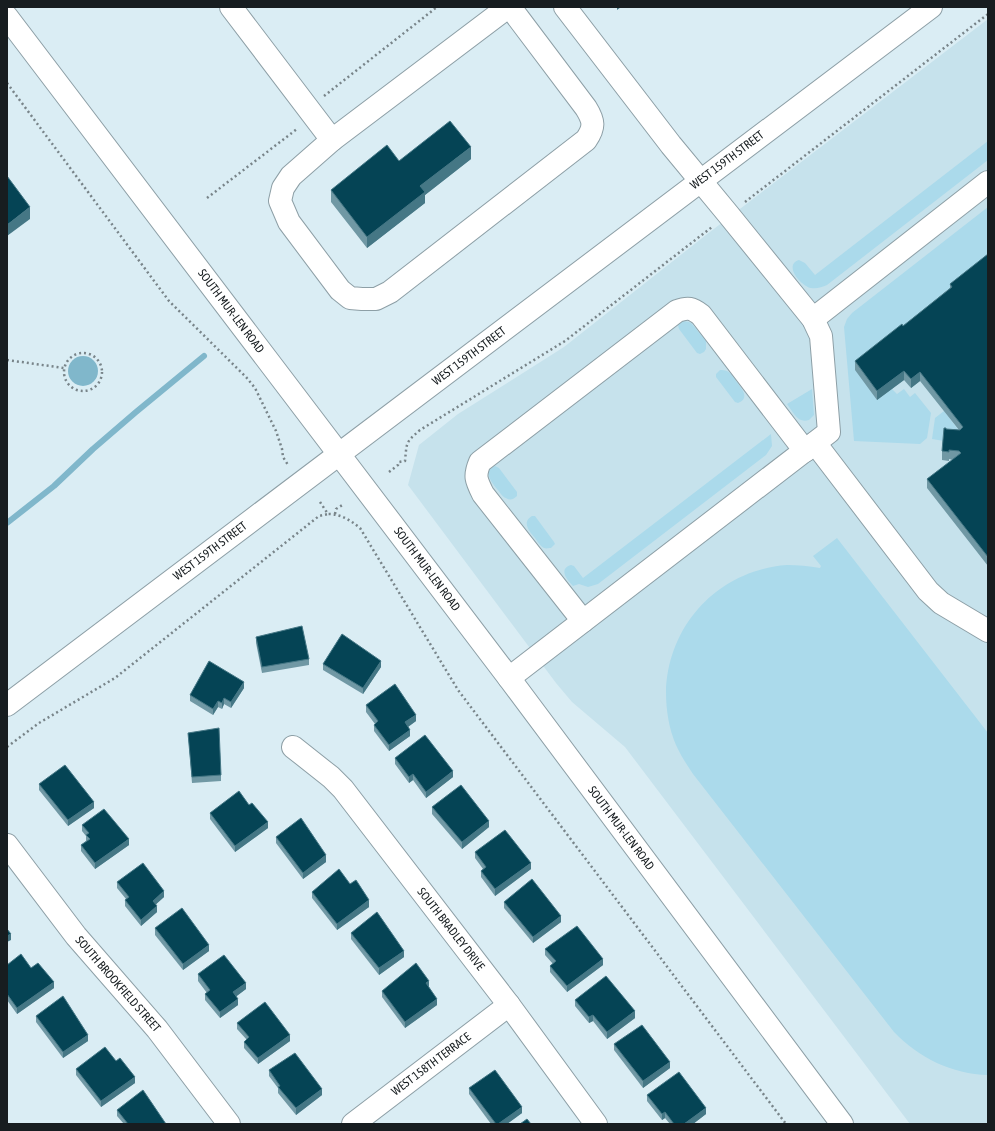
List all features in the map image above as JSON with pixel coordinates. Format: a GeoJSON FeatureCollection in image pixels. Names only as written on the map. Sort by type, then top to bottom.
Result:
{"type":"FeatureCollection","features":[{"type":"Feature","properties":{"kind":"main road"},"geometry":{"type":"LineString","coordinates":[[231,7],[332,140]]}},
{"type":"Feature","properties":{"kind":"main road"},"geometry":{"type":"LineString","coordinates":[[509,7],[586,108],[592,118],[593,124],[590,134],[586,140],[390,292],[376,299],[350,298],[340,290],[289,222],[280,201],[283,188],[291,176],[332,140],[509,7]]}},
{"type":"Feature","properties":{"kind":"main road"},"geometry":{"type":"LineString","coordinates":[[510,678],[830,432],[821,336],[813,319],[671,145],[565,7]]}},
{"type":"Feature","properties":{"kind":"main road","name":"WEST 159TH STREET"},"geometry":{"type":"LineString","coordinates":[[7,705],[931,7]]}},
{"type":"Feature","properties":{"kind":"main road","name":"SOUTH MUR-LEN ROAD"},"geometry":{"type":"LineString","coordinates":[[7,17],[510,678],[842,1124]]}},
{"type":"Feature","properties":{"kind":"main road"},"geometry":{"type":"LineString","coordinates":[[813,319],[988,182]]}},
{"type":"Feature","properties":{"kind":"main road"},"geometry":{"type":"LineString","coordinates":[[583,621],[482,494],[477,482],[476,471],[480,462],[677,311],[686,308],[694,310],[701,315],[928,591],[941,603],[988,631]]}},
{"type":"Feature","properties":{"kind":"main road","name":"SOUTH BRADLEY DRIVE"},"geometry":{"type":"LineString","coordinates":[[293,747],[331,777],[343,789],[510,1005],[596,1124]]}},
{"type":"Feature","properties":{"kind":"main road","name":"SOUTH BROOKFIELD STREET"},"geometry":{"type":"LineString","coordinates":[[7,845],[76,936],[157,1029],[229,1124]]}},
{"type":"Feature","properties":{"kind":"main road","name":"WEST 158TH TERRACE"},"geometry":{"type":"LineString","coordinates":[[352,1124],[510,1005]]}},
{"type":"Feature","properties":{"kind":"path"},"geometry":{"type":"LineString","coordinates":[[742,205],[988,14]]}},
{"type":"Feature","properties":{"kind":"path"},"geometry":{"type":"LineString","coordinates":[[7,82],[169,301],[255,388],[276,431],[282,449],[282,457],[288,465]]}},
{"type":"Feature","properties":{"kind":"path"},"geometry":{"type":"LineString","coordinates":[[389,472],[398,465],[399,462],[405,461],[406,445],[408,440],[420,430],[565,341],[715,224]]}},
{"type":"Feature","properties":{"kind":"path"},"geometry":{"type":"LineString","coordinates":[[87,353],[93,356],[100,365],[100,378],[97,384],[89,389],[77,389],[66,380],[64,368],[70,357],[76,354],[87,353]]}},
{"type":"Feature","properties":{"kind":"path"},"geometry":{"type":"LineString","coordinates":[[7,360],[64,368]]}},
{"type":"Feature","properties":{"kind":"path"},"geometry":{"type":"LineString","coordinates":[[320,502],[328,514]]}},
{"type":"Feature","properties":{"kind":"path"},"geometry":{"type":"LineString","coordinates":[[335,514],[336,509],[344,504]]}},
{"type":"Feature","properties":{"kind":"path"},"geometry":{"type":"LineString","coordinates":[[7,747],[39,723],[115,678],[319,516],[335,514],[348,519],[360,528],[458,690],[786,1124]]}},
{"type":"Feature","properties":{"kind":"shaded area"},"geometry":{"type":"Polygon","coordinates":[[[988,19],[988,1124],[910,1124],[625,747],[572,702],[556,683],[408,485],[419,445],[458,414],[564,347],[706,235],[988,19]]]}},
{"type":"Feature","properties":{"kind":"shaded area"},"geometry":{"type":"Polygon","coordinates":[[[988,141],[988,160],[827,285],[811,288],[799,280],[795,275],[793,266],[799,260],[805,263],[815,275],[988,141]]]}},
{"type":"Feature","properties":{"kind":"shaded area"},"geometry":{"type":"Polygon","coordinates":[[[988,207],[988,263],[892,389],[897,394],[904,389],[910,397],[915,393],[931,413],[927,438],[920,444],[854,441],[844,327],[847,319],[852,313],[988,207]]]}},
{"type":"Feature","properties":{"kind":"shaded area"},"geometry":{"type":"Polygon","coordinates":[[[683,321],[692,324],[706,341],[706,349],[704,352],[700,354],[697,353],[679,329],[678,325],[683,321]]]}},
{"type":"Feature","properties":{"kind":"shaded area"},"geometry":{"type":"Polygon","coordinates":[[[83,356],[89,357],[97,365],[97,377],[89,385],[83,386],[77,385],[69,377],[68,371],[69,365],[77,357],[83,356]]]}},
{"type":"Feature","properties":{"kind":"shaded area"},"geometry":{"type":"Polygon","coordinates":[[[720,370],[730,373],[740,387],[744,393],[744,398],[742,401],[738,403],[735,402],[716,377],[716,374],[720,370]]]}},
{"type":"Feature","properties":{"kind":"shaded area"},"geometry":{"type":"Polygon","coordinates":[[[812,389],[814,415],[809,420],[805,421],[799,419],[787,404],[812,389]]]}},
{"type":"Feature","properties":{"kind":"shaded area"},"geometry":{"type":"Polygon","coordinates":[[[944,411],[963,436],[944,441],[932,439],[935,418],[944,411]]]}},
{"type":"Feature","properties":{"kind":"shaded area"},"geometry":{"type":"Polygon","coordinates":[[[771,434],[772,446],[766,455],[598,584],[588,587],[579,584],[573,586],[568,581],[564,572],[567,567],[571,565],[574,566],[583,578],[771,434]]]}},
{"type":"Feature","properties":{"kind":"shaded area"},"geometry":{"type":"Polygon","coordinates":[[[495,466],[499,468],[517,492],[517,496],[515,498],[509,499],[503,497],[489,477],[489,471],[495,466]]]}},
{"type":"Feature","properties":{"kind":"shaded area"},"geometry":{"type":"Polygon","coordinates":[[[532,516],[535,516],[554,542],[555,544],[551,548],[541,546],[529,530],[527,521],[532,516]]]}},
{"type":"Feature","properties":{"kind":"shaded area"},"geometry":{"type":"Polygon","coordinates":[[[837,538],[988,733],[988,1075],[962,1072],[937,1063],[914,1050],[894,1032],[693,774],[680,753],[671,732],[666,699],[669,667],[676,644],[687,623],[702,605],[719,589],[740,577],[762,569],[787,565],[820,568],[821,566],[813,556],[837,538]]]}},
{"type":"Feature","properties":{"kind":"building"},"geometry":{"type":"Polygon","coordinates":[[[450,121],[471,147],[420,186],[425,192],[367,237],[331,190],[387,145],[399,161],[450,121]]]}},
{"type":"Feature","properties":{"kind":"building"},"geometry":{"type":"Polygon","coordinates":[[[7,176],[30,207],[7,225],[7,176]]]}},
{"type":"Feature","properties":{"kind":"building"},"geometry":{"type":"Polygon","coordinates":[[[988,254],[988,557],[927,479],[961,453],[959,451],[942,451],[944,428],[960,430],[963,427],[920,372],[911,379],[904,371],[877,391],[855,361],[902,324],[903,326],[952,287],[950,284],[988,254]]]}},
{"type":"Feature","properties":{"kind":"building"},"geometry":{"type":"Polygon","coordinates":[[[302,626],[309,659],[262,667],[256,637],[302,626]]]}},
{"type":"Feature","properties":{"kind":"building"},"geometry":{"type":"Polygon","coordinates":[[[342,634],[381,661],[363,688],[323,664],[342,634]]]}},
{"type":"Feature","properties":{"kind":"building"},"geometry":{"type":"Polygon","coordinates":[[[209,661],[244,682],[231,702],[224,698],[222,703],[218,701],[213,709],[190,695],[209,661]]]}},
{"type":"Feature","properties":{"kind":"building"},"geometry":{"type":"Polygon","coordinates":[[[395,684],[416,715],[405,722],[410,730],[389,745],[374,725],[378,721],[366,705],[395,684]]]}},
{"type":"Feature","properties":{"kind":"building"},"geometry":{"type":"Polygon","coordinates":[[[219,728],[221,775],[192,777],[188,733],[219,728]]]}},
{"type":"Feature","properties":{"kind":"building"},"geometry":{"type":"Polygon","coordinates":[[[425,735],[453,771],[426,792],[413,774],[409,777],[395,758],[425,735]]]}},
{"type":"Feature","properties":{"kind":"building"},"geometry":{"type":"Polygon","coordinates":[[[65,765],[94,802],[68,820],[39,784],[65,765]]]}},
{"type":"Feature","properties":{"kind":"building"},"geometry":{"type":"Polygon","coordinates":[[[461,785],[489,821],[462,842],[432,807],[461,785]]]}},
{"type":"Feature","properties":{"kind":"building"},"geometry":{"type":"Polygon","coordinates":[[[239,791],[249,805],[252,803],[268,822],[235,846],[210,813],[239,791]]]}},
{"type":"Feature","properties":{"kind":"building"},"geometry":{"type":"Polygon","coordinates":[[[104,809],[129,839],[95,863],[81,845],[90,839],[86,835],[89,833],[82,825],[104,809]]]}},
{"type":"Feature","properties":{"kind":"building"},"geometry":{"type":"Polygon","coordinates":[[[301,818],[326,855],[303,873],[276,837],[301,818]]]}},
{"type":"Feature","properties":{"kind":"building"},"geometry":{"type":"Polygon","coordinates":[[[505,830],[531,863],[495,889],[481,871],[486,867],[475,852],[505,830]]]}},
{"type":"Feature","properties":{"kind":"building"},"geometry":{"type":"Polygon","coordinates":[[[143,863],[164,891],[153,901],[157,906],[141,920],[125,900],[129,897],[117,882],[143,863]]]}},
{"type":"Feature","properties":{"kind":"building"},"geometry":{"type":"Polygon","coordinates":[[[339,869],[350,884],[356,880],[369,900],[337,924],[312,892],[339,869]]]}},
{"type":"Feature","properties":{"kind":"building"},"geometry":{"type":"Polygon","coordinates":[[[532,879],[561,916],[533,937],[504,902],[532,879]]]}},
{"type":"Feature","properties":{"kind":"building"},"geometry":{"type":"Polygon","coordinates":[[[182,908],[209,945],[183,964],[155,928],[182,908]]]}},
{"type":"Feature","properties":{"kind":"building"},"geometry":{"type":"Polygon","coordinates":[[[377,912],[404,951],[379,968],[351,933],[377,912]]]}},
{"type":"Feature","properties":{"kind":"building"},"geometry":{"type":"Polygon","coordinates":[[[577,926],[603,959],[567,986],[550,966],[556,961],[545,949],[577,926]]]}},
{"type":"Feature","properties":{"kind":"building"},"geometry":{"type":"Polygon","coordinates":[[[7,929],[11,934],[7,936],[7,929]]]}},
{"type":"Feature","properties":{"kind":"building"},"geometry":{"type":"Polygon","coordinates":[[[21,954],[31,968],[38,963],[54,982],[17,1008],[7,994],[7,965],[21,954]]]}},
{"type":"Feature","properties":{"kind":"building"},"geometry":{"type":"Polygon","coordinates":[[[224,955],[246,983],[233,992],[238,999],[220,1012],[205,994],[210,990],[198,974],[224,955]]]}},
{"type":"Feature","properties":{"kind":"building"},"geometry":{"type":"Polygon","coordinates":[[[416,963],[429,981],[426,983],[437,999],[405,1022],[382,991],[416,963]]]}},
{"type":"Feature","properties":{"kind":"building"},"geometry":{"type":"Polygon","coordinates":[[[606,976],[635,1011],[607,1032],[593,1015],[589,1017],[575,1000],[606,976]]]}},
{"type":"Feature","properties":{"kind":"building"},"geometry":{"type":"Polygon","coordinates":[[[63,996],[88,1035],[63,1052],[36,1016],[63,996]]]}},
{"type":"Feature","properties":{"kind":"building"},"geometry":{"type":"Polygon","coordinates":[[[265,1002],[290,1035],[258,1058],[244,1042],[249,1037],[237,1023],[265,1002]]]}},
{"type":"Feature","properties":{"kind":"building"},"geometry":{"type":"Polygon","coordinates":[[[642,1025],[670,1062],[643,1081],[614,1044],[642,1025]]]}},
{"type":"Feature","properties":{"kind":"building"},"geometry":{"type":"Polygon","coordinates":[[[105,1047],[116,1061],[120,1058],[135,1077],[101,1101],[76,1069],[105,1047]]]}},
{"type":"Feature","properties":{"kind":"building"},"geometry":{"type":"Polygon","coordinates":[[[295,1053],[322,1089],[296,1108],[278,1087],[280,1086],[269,1070],[295,1053]]]}},
{"type":"Feature","properties":{"kind":"building"},"geometry":{"type":"Polygon","coordinates":[[[495,1070],[522,1107],[498,1124],[496,1124],[469,1088],[495,1070]]]}},
{"type":"Feature","properties":{"kind":"building"},"geometry":{"type":"Polygon","coordinates":[[[679,1072],[706,1108],[684,1124],[674,1124],[665,1112],[662,1114],[647,1095],[679,1072]]]}},
{"type":"Feature","properties":{"kind":"building"},"geometry":{"type":"Polygon","coordinates":[[[143,1090],[166,1124],[128,1124],[117,1110],[143,1090]]]}},
{"type":"Feature","properties":{"kind":"building"},"geometry":{"type":"Polygon","coordinates":[[[527,1119],[531,1124],[520,1124],[527,1119]]]}},
{"type":"Feature","properties":{"kind":"waterway"},"geometry":{"type":"LineString","coordinates":[[7,523],[54,486],[93,449],[204,356]]}}]}
